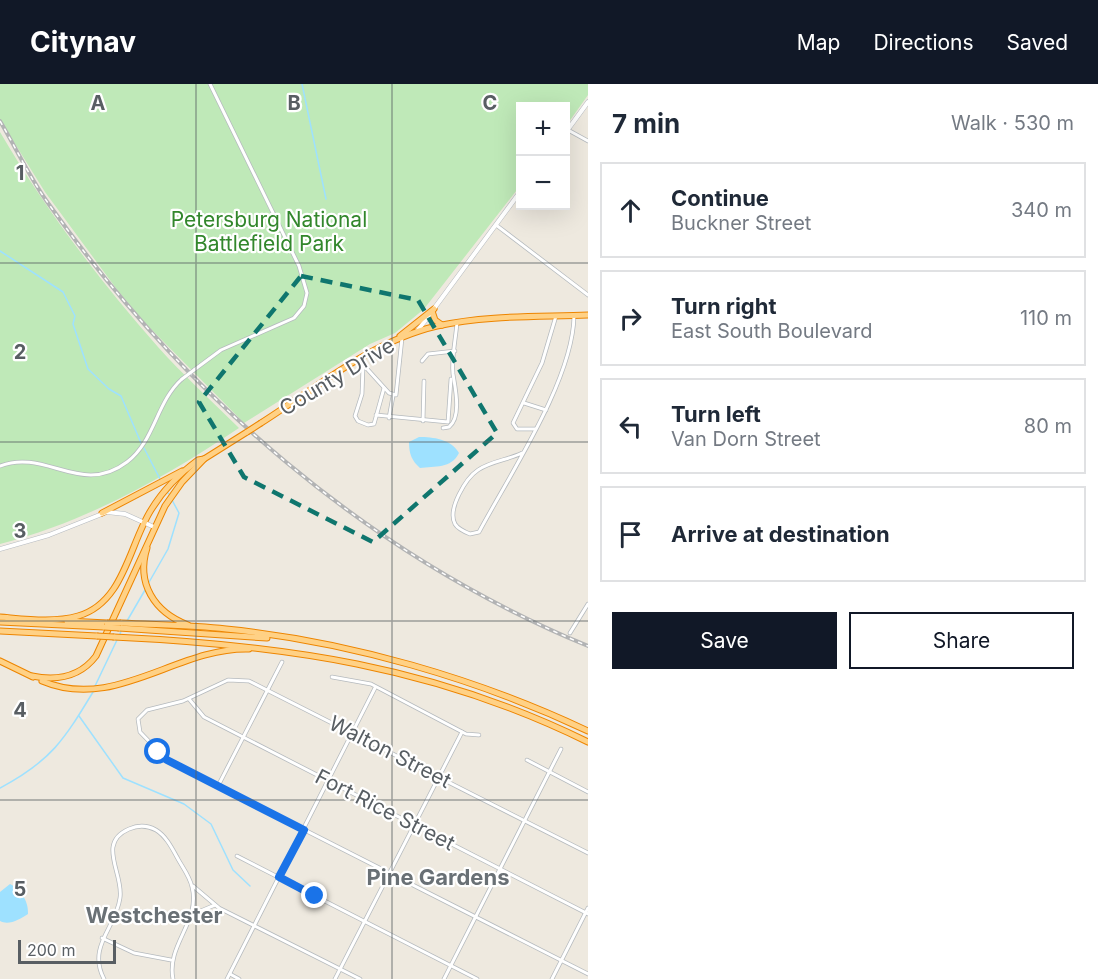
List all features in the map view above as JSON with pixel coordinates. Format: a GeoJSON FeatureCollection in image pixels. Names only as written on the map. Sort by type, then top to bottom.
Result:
{"type":"FeatureCollection","features":[{"type":"Feature","properties":{"kind":"highway"},"geometry":{"type":"LineString","coordinates":[[393,342],[433,310],[435,321],[442,325]]}},
{"type":"Feature","properties":{"kind":"highway","name":"County Drive"},"geometry":{"type":"LineString","coordinates":[[151,534],[177,488],[204,459],[359,360],[393,342],[417,332],[457,322],[588,315]]}},
{"type":"Feature","properties":{"kind":"highway","name":"County Drive"},"geometry":{"type":"LineString","coordinates":[[50,619],[77,616],[103,602],[116,585],[144,522],[164,491],[186,469],[198,460],[204,459]]}},
{"type":"Feature","properties":{"kind":"highway"},"geometry":{"type":"LineString","coordinates":[[102,513],[186,469]]}},
{"type":"Feature","properties":{"kind":"highway"},"geometry":{"type":"LineString","coordinates":[[151,534],[143,568],[149,593],[167,615],[192,627]]}},
{"type":"Feature","properties":{"kind":"highway"},"geometry":{"type":"LineString","coordinates":[[32,676],[51,679],[64,677],[81,670],[93,660],[104,643],[151,534]]}},
{"type":"Feature","properties":{"kind":"highway"},"geometry":{"type":"LineString","coordinates":[[0,617],[50,619],[105,625]]}},
{"type":"Feature","properties":{"kind":"highway"},"geometry":{"type":"LineString","coordinates":[[0,622],[105,625],[302,642]]}},
{"type":"Feature","properties":{"kind":"highway"},"geometry":{"type":"LineString","coordinates":[[120,626],[239,630],[372,655],[449,677],[516,700],[588,731]]}},
{"type":"Feature","properties":{"kind":"highway"},"geometry":{"type":"LineString","coordinates":[[0,631],[222,643],[278,649],[388,669],[526,714],[588,742]]}},
{"type":"Feature","properties":{"kind":"highway"},"geometry":{"type":"LineString","coordinates":[[0,661],[32,676],[68,688],[99,689],[128,683],[216,651],[278,649]]}},
{"type":"Feature","properties":{"kind":"street"},"geometry":{"type":"LineString","coordinates":[[0,466],[27,461],[87,476],[115,470],[141,448],[165,398],[182,379],[221,350],[294,318],[304,306],[307,293],[299,266],[210,84]]}},
{"type":"Feature","properties":{"kind":"street"},"geometry":{"type":"LineString","coordinates":[[570,127],[588,102]]}},
{"type":"Feature","properties":{"kind":"street"},"geometry":{"type":"LineString","coordinates":[[570,132],[588,141]]}},
{"type":"Feature","properties":{"kind":"street"},"geometry":{"type":"LineString","coordinates":[[417,332],[516,198]]}},
{"type":"Feature","properties":{"kind":"street"},"geometry":{"type":"LineString","coordinates":[[496,225],[588,296]]}},
{"type":"Feature","properties":{"kind":"street"},"geometry":{"type":"LineString","coordinates":[[535,429],[517,429],[514,427],[514,419],[542,363],[556,316]]}},
{"type":"Feature","properties":{"kind":"street"},"geometry":{"type":"LineString","coordinates":[[522,453],[483,467],[471,476],[454,507],[454,521],[457,526],[470,534],[478,532],[546,410],[570,346],[574,316]]}},
{"type":"Feature","properties":{"kind":"street"},"geometry":{"type":"LineString","coordinates":[[443,428],[449,427],[455,421],[457,322]]}},
{"type":"Feature","properties":{"kind":"street"},"geometry":{"type":"LineString","coordinates":[[393,395],[398,393],[402,338]]}},
{"type":"Feature","properties":{"kind":"street"},"geometry":{"type":"LineString","coordinates":[[422,361],[428,354],[455,351]]}},
{"type":"Feature","properties":{"kind":"street"},"geometry":{"type":"LineString","coordinates":[[359,360],[393,395]]}},
{"type":"Feature","properties":{"kind":"street"},"geometry":{"type":"LineString","coordinates":[[363,366],[362,394],[356,418],[361,423],[372,425],[384,388]]}},
{"type":"Feature","properties":{"kind":"street"},"geometry":{"type":"LineString","coordinates":[[376,416],[445,423],[449,421],[451,380]]}},
{"type":"Feature","properties":{"kind":"street"},"geometry":{"type":"LineString","coordinates":[[423,421],[424,381]]}},
{"type":"Feature","properties":{"kind":"street"},"geometry":{"type":"LineString","coordinates":[[389,418],[393,395]]}},
{"type":"Feature","properties":{"kind":"street"},"geometry":{"type":"LineString","coordinates":[[524,403],[546,410]]}},
{"type":"Feature","properties":{"kind":"street"},"geometry":{"type":"LineString","coordinates":[[0,549],[49,535],[102,513],[122,513],[154,527]]}},
{"type":"Feature","properties":{"kind":"street"},"geometry":{"type":"LineString","coordinates":[[570,633],[588,604]]}},
{"type":"Feature","properties":{"kind":"street"},"geometry":{"type":"LineString","coordinates":[[282,662],[218,786],[588,974]]}},
{"type":"Feature","properties":{"kind":"street"},"geometry":{"type":"LineString","coordinates":[[332,677],[363,681],[462,732],[479,735]]}},
{"type":"Feature","properties":{"kind":"street","name":"Walton Street"},"geometry":{"type":"LineString","coordinates":[[218,786],[163,756],[138,727],[138,719],[144,711],[189,699],[233,679],[249,681],[588,853]]}},
{"type":"Feature","properties":{"kind":"street"},"geometry":{"type":"LineString","coordinates":[[227,979],[375,688]]}},
{"type":"Feature","properties":{"kind":"street","name":"Fort Rice Street"},"geometry":{"type":"LineString","coordinates":[[189,699],[200,715],[587,913]]}},
{"type":"Feature","properties":{"kind":"street"},"geometry":{"type":"LineString","coordinates":[[335,979],[462,732]]}},
{"type":"Feature","properties":{"kind":"street"},"geometry":{"type":"LineString","coordinates":[[444,979],[561,749]]}},
{"type":"Feature","properties":{"kind":"street"},"geometry":{"type":"LineString","coordinates":[[527,760],[588,792]]}},
{"type":"Feature","properties":{"kind":"street"},"geometry":{"type":"LineString","coordinates":[[104,979],[97,956],[102,938],[120,899],[120,882],[112,861],[114,844],[123,832],[144,826],[156,830],[166,840],[192,885],[215,905],[360,979]]}},
{"type":"Feature","properties":{"kind":"street"},"geometry":{"type":"LineString","coordinates":[[237,856],[477,979]]}},
{"type":"Feature","properties":{"kind":"street"},"geometry":{"type":"LineString","coordinates":[[173,979],[172,960],[191,915],[194,898],[192,885]]}},
{"type":"Feature","properties":{"kind":"street"},"geometry":{"type":"LineString","coordinates":[[191,915],[215,905]]}},
{"type":"Feature","properties":{"kind":"street"},"geometry":{"type":"LineString","coordinates":[[552,979],[588,908]]}},
{"type":"Feature","properties":{"kind":"street"},"geometry":{"type":"LineString","coordinates":[[102,938],[134,953],[172,960]]}},
{"type":"Feature","properties":{"kind":"street"},"geometry":{"type":"LineString","coordinates":[[230,974],[239,979]]}},
{"type":"Feature","properties":{"kind":"highlighted area"},"geometry":{"type":"Polygon","coordinates":[[[301,276],[418,300],[497,433],[373,542],[244,477],[199,402],[301,276]]]}},
{"type":"Feature","properties":{"kind":"green space","name":"Petersburg National Battlefield Park"},"geometry":{"type":"Polygon","coordinates":[[[0,84],[588,84],[588,95],[570,120],[570,102],[516,102],[516,191],[424,309],[395,333],[370,344],[244,423],[145,323],[118,291],[45,192],[0,120],[0,84]]]}},
{"type":"Feature","properties":{"kind":"green space"},"geometry":{"type":"Polygon","coordinates":[[[0,132],[35,189],[115,296],[187,378],[239,428],[154,481],[124,496],[64,523],[0,544],[0,132]]]}},
{"type":"Feature","properties":{"kind":"water"},"geometry":{"type":"Polygon","coordinates":[[[419,437],[436,438],[447,442],[459,453],[452,462],[447,464],[420,468],[412,457],[409,442],[419,437]]]}},
{"type":"Feature","properties":{"kind":"water"},"geometry":{"type":"Polygon","coordinates":[[[10,884],[23,896],[28,914],[7,923],[0,921],[0,892],[10,884]]]}},
{"type":"Feature","properties":{"kind":"waterway"},"geometry":{"type":"LineString","coordinates":[[302,84],[326,199]]}},
{"type":"Feature","properties":{"kind":"waterway"},"geometry":{"type":"LineString","coordinates":[[0,251],[63,292],[75,316],[73,324],[88,369],[109,389],[121,396],[141,443]]}},
{"type":"Feature","properties":{"kind":"waterway"},"geometry":{"type":"LineString","coordinates":[[144,448],[160,479]]}},
{"type":"Feature","properties":{"kind":"waterway"},"geometry":{"type":"LineString","coordinates":[[148,584],[168,549],[179,513],[172,500]]}},
{"type":"Feature","properties":{"kind":"waterway"},"geometry":{"type":"LineString","coordinates":[[127,621],[145,590]]}},
{"type":"Feature","properties":{"kind":"waterway"},"geometry":{"type":"LineString","coordinates":[[95,686],[117,640]]}},
{"type":"Feature","properties":{"kind":"waterway"},"geometry":{"type":"LineString","coordinates":[[0,788],[32,768],[55,748],[93,692]]}},
{"type":"Feature","properties":{"kind":"waterway"},"geometry":{"type":"LineString","coordinates":[[79,716],[123,778],[184,804],[211,824],[233,870],[250,886]]}},
{"type":"Feature","properties":{"kind":"railway"},"geometry":{"type":"LineString","coordinates":[[0,121],[41,193],[102,274],[159,341],[221,404],[287,463],[357,517],[430,566],[507,609],[588,646]]}},
{"type":"Feature","properties":{"kind":"district","name":"Pine Gardens"},"geometry":{"type":"Point","coordinates":[438,877]}},
{"type":"Feature","properties":{"kind":"district","name":"Westchester"},"geometry":{"type":"Point","coordinates":[154,915]}},
{"type":"Feature","properties":{"kind":"route"},"geometry":{"type":"LineString","coordinates":[[158,752],[167,760],[304,830],[279,877],[315,896]]}}]}
